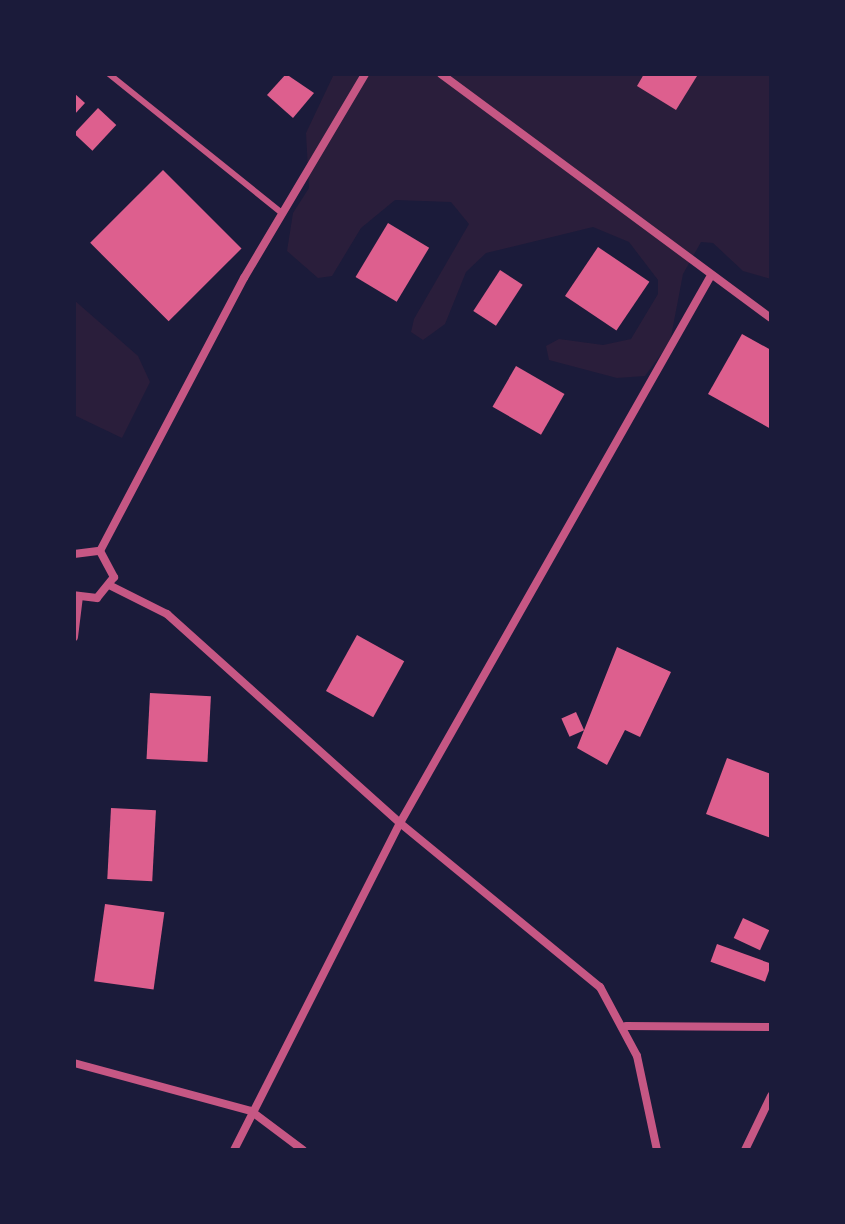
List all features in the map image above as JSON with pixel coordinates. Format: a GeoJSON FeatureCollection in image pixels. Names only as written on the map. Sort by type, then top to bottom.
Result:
{"type":"FeatureCollection","features":[{"type":"Feature","properties":{"kind":"street"},"geometry":{"type":"LineString","coordinates":[[100,551],[282,213],[365,74]]}},
{"type":"Feature","properties":{"kind":"street"},"geometry":{"type":"LineString","coordinates":[[441,74],[710,277],[771,318]]}},
{"type":"Feature","properties":{"kind":"street"},"geometry":{"type":"LineString","coordinates":[[234,1150],[251,1111],[400,823],[710,277]]}},
{"type":"Feature","properties":{"kind":"street"},"geometry":{"type":"LineString","coordinates":[[74,554],[100,551]]}},
{"type":"Feature","properties":{"kind":"street"},"geometry":{"type":"LineString","coordinates":[[74,637],[76,597],[97,598],[111,586],[113,567],[100,551]]}},
{"type":"Feature","properties":{"kind":"street"},"geometry":{"type":"LineString","coordinates":[[111,586],[167,614],[400,823],[568,957],[600,987],[626,1026],[657,1150]]}},
{"type":"Feature","properties":{"kind":"street"},"geometry":{"type":"LineString","coordinates":[[626,1026],[771,1027]]}},
{"type":"Feature","properties":{"kind":"street"},"geometry":{"type":"LineString","coordinates":[[74,1063],[251,1111],[303,1150]]}},
{"type":"Feature","properties":{"kind":"street"},"geometry":{"type":"LineString","coordinates":[[745,1150],[771,1096]]}},
{"type":"Feature","properties":{"kind":"lane"},"geometry":{"type":"LineString","coordinates":[[109,74],[282,213]]}},
{"type":"Feature","properties":{"kind":"shaded area"},"geometry":{"type":"Polygon","coordinates":[[[334,74],[771,74],[771,279],[743,271],[713,243],[701,242],[683,274],[670,342],[645,376],[617,378],[549,360],[546,346],[559,339],[603,345],[631,339],[658,294],[658,280],[629,242],[593,227],[486,253],[466,272],[445,324],[423,340],[411,332],[414,319],[469,224],[451,202],[395,200],[361,228],[332,276],[318,278],[287,251],[293,213],[309,188],[306,133],[334,74]]]}},
{"type":"Feature","properties":{"kind":"shaded area"},"geometry":{"type":"Polygon","coordinates":[[[74,300],[138,356],[150,382],[122,438],[74,415],[74,300]]]}},
{"type":"Feature","properties":{"kind":"building"},"geometry":{"type":"Polygon","coordinates":[[[286,74],[314,93],[293,118],[267,95],[286,74]]]}},
{"type":"Feature","properties":{"kind":"building"},"geometry":{"type":"Polygon","coordinates":[[[644,74],[697,76],[676,110],[637,86],[644,74]]]}},
{"type":"Feature","properties":{"kind":"building"},"geometry":{"type":"Polygon","coordinates":[[[74,93],[85,103],[74,115],[74,93]]]}},
{"type":"Feature","properties":{"kind":"building"},"geometry":{"type":"Polygon","coordinates":[[[98,108],[116,125],[92,151],[74,134],[98,108]]]}},
{"type":"Feature","properties":{"kind":"building"},"geometry":{"type":"Polygon","coordinates":[[[163,170],[241,248],[169,321],[90,243],[163,170]]]}},
{"type":"Feature","properties":{"kind":"building"},"geometry":{"type":"Polygon","coordinates":[[[388,223],[429,248],[397,302],[356,277],[388,223]]]}},
{"type":"Feature","properties":{"kind":"building"},"geometry":{"type":"Polygon","coordinates":[[[598,247],[649,282],[616,331],[565,296],[598,247]]]}},
{"type":"Feature","properties":{"kind":"building"},"geometry":{"type":"Polygon","coordinates":[[[500,270],[523,285],[496,326],[473,311],[500,270]]]}},
{"type":"Feature","properties":{"kind":"building"},"geometry":{"type":"Polygon","coordinates":[[[742,334],[771,350],[771,429],[708,394],[742,334]]]}},
{"type":"Feature","properties":{"kind":"building"},"geometry":{"type":"Polygon","coordinates":[[[516,366],[564,394],[541,435],[492,407],[516,366]]]}},
{"type":"Feature","properties":{"kind":"building"},"geometry":{"type":"Polygon","coordinates":[[[357,635],[404,661],[373,717],[326,691],[357,635]]]}},
{"type":"Feature","properties":{"kind":"building"},"geometry":{"type":"Polygon","coordinates":[[[617,647],[671,672],[640,737],[625,730],[607,765],[577,748],[617,647]]]}},
{"type":"Feature","properties":{"kind":"building"},"geometry":{"type":"Polygon","coordinates":[[[150,693],[211,696],[207,762],[147,759],[150,693]]]}},
{"type":"Feature","properties":{"kind":"building"},"geometry":{"type":"Polygon","coordinates":[[[576,712],[584,730],[570,737],[561,719],[576,712]]]}},
{"type":"Feature","properties":{"kind":"building"},"geometry":{"type":"Polygon","coordinates":[[[727,758],[771,774],[771,838],[706,814],[727,758]]]}},
{"type":"Feature","properties":{"kind":"building"},"geometry":{"type":"Polygon","coordinates":[[[111,808],[156,810],[152,881],[107,879],[111,808]]]}},
{"type":"Feature","properties":{"kind":"building"},"geometry":{"type":"Polygon","coordinates":[[[105,904],[164,912],[154,990],[94,981],[105,904]]]}},
{"type":"Feature","properties":{"kind":"building"},"geometry":{"type":"Polygon","coordinates":[[[743,918],[769,930],[760,950],[734,938],[743,918]]]}},
{"type":"Feature","properties":{"kind":"building"},"geometry":{"type":"Polygon","coordinates":[[[717,944],[771,964],[765,982],[711,962],[717,944]]]}}]}
